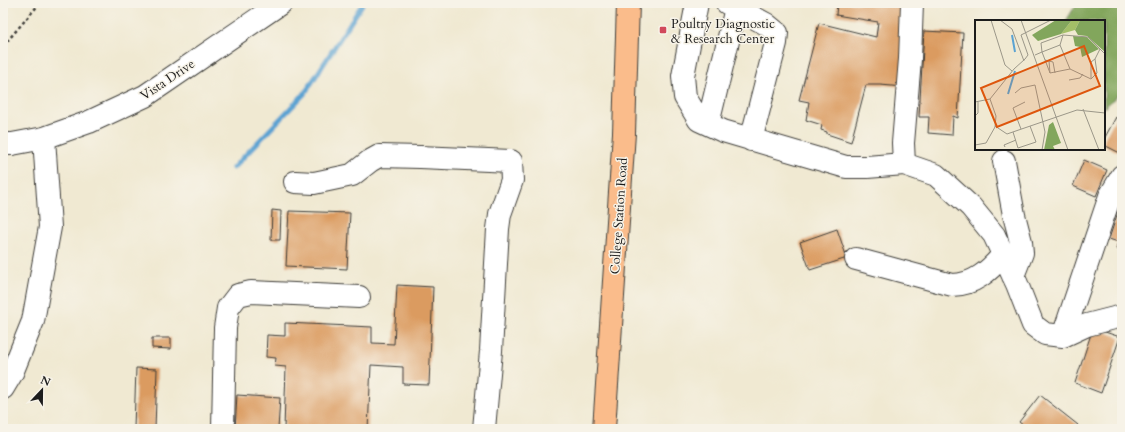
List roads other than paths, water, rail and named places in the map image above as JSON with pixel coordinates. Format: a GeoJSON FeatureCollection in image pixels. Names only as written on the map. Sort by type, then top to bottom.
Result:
{"type":"FeatureCollection","features":[{"type":"Feature","properties":{"kind":"main road","name":"College Station Road"},"geometry":{"type":"LineString","coordinates":[[604,429],[624,133],[628,3]]}},
{"type":"Feature","properties":{"kind":"lane","name":"Vista Drive"},"geometry":{"type":"LineString","coordinates":[[3,144],[12,144],[44,138],[89,122],[145,96],[281,3]]}},
{"type":"Feature","properties":{"kind":"lane"},"geometry":{"type":"LineString","coordinates":[[697,3],[683,76],[685,97],[699,120],[723,131],[751,140],[846,167],[904,164],[936,175],[971,207],[994,235],[1033,325],[1045,334],[1063,336],[1087,324],[1122,316]]}},
{"type":"Feature","properties":{"kind":"lane"},"geometry":{"type":"LineString","coordinates":[[904,164],[903,143],[910,59],[912,3]]}},
{"type":"Feature","properties":{"kind":"lane"},"geometry":{"type":"LineString","coordinates":[[708,124],[732,6],[766,24],[777,33],[776,43],[751,140]]}},
{"type":"Feature","properties":{"kind":"lane"},"geometry":{"type":"LineString","coordinates":[[3,388],[12,373],[33,321],[50,227],[44,138]]}},
{"type":"Feature","properties":{"kind":"lane"},"geometry":{"type":"LineString","coordinates":[[295,182],[314,183],[352,175],[379,156],[511,161],[512,180],[500,214],[498,229],[491,351],[484,429]]}},
{"type":"Feature","properties":{"kind":"lane"},"geometry":{"type":"LineString","coordinates":[[1004,161],[1022,253],[1013,276]]}},
{"type":"Feature","properties":{"kind":"lane"},"geometry":{"type":"LineString","coordinates":[[1063,336],[1110,196],[1122,176]]}},
{"type":"Feature","properties":{"kind":"lane"},"geometry":{"type":"LineString","coordinates":[[856,259],[952,285],[960,285],[978,278],[992,268],[1003,255]]}},
{"type":"Feature","properties":{"kind":"lane"},"geometry":{"type":"LineString","coordinates":[[223,429],[225,328],[228,308],[238,295],[251,292],[359,297]]}},
{"type":"Feature","properties":{"kind":"waterway"},"geometry":{"type":"LineString","coordinates":[[233,168],[305,93],[363,3]]}},
{"type":"Feature","properties":{"kind":"place","name":"Poultry Diagnostic & Research Center"},"geometry":{"type":"Point","coordinates":[663,30]}}]}
